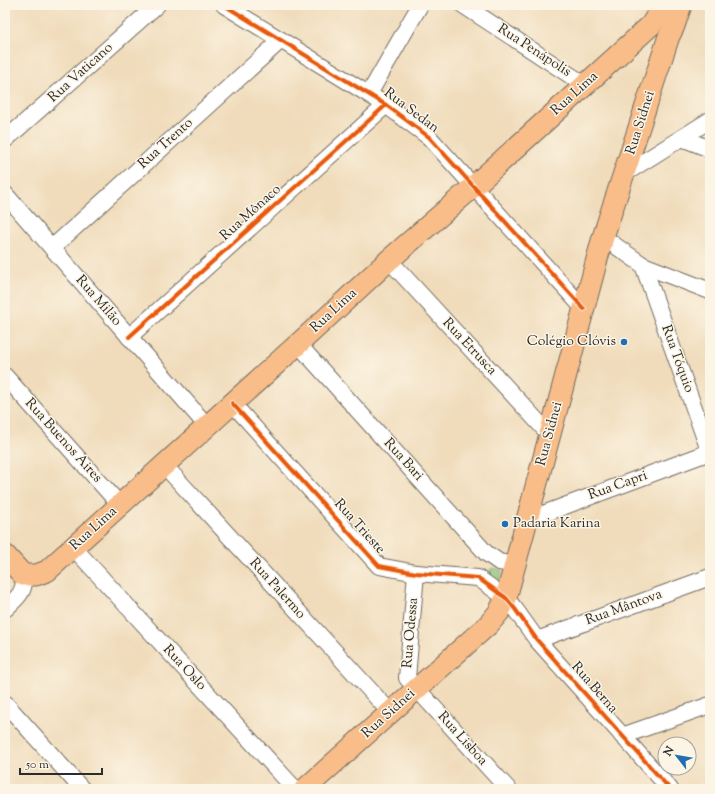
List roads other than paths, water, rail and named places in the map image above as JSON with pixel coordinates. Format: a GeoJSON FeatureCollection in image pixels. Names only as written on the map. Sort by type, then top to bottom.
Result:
{"type":"FeatureCollection","features":[{"type":"Feature","properties":{"kind":"main road","name":"Rua Lima"},"geometry":{"type":"LineString","coordinates":[[23,575],[36,575],[46,571],[389,260],[474,186],[651,25],[656,17],[670,5]]}},
{"type":"Feature","properties":{"kind":"main road"},"geometry":{"type":"LineString","coordinates":[[669,36],[668,20],[670,5]]}},
{"type":"Feature","properties":{"kind":"main road"},"geometry":{"type":"LineString","coordinates":[[651,25],[662,27],[669,36]]}},
{"type":"Feature","properties":{"kind":"main road","name":"Rua Sidnei"},"geometry":{"type":"LineString","coordinates":[[305,789],[489,624],[499,612],[506,598],[603,237],[669,36]]}},
{"type":"Feature","properties":{"kind":"main road"},"geometry":{"type":"LineString","coordinates":[[5,555],[23,575]]}},
{"type":"Feature","properties":{"kind":"street","name":"Rua Vaticano"},"geometry":{"type":"LineString","coordinates":[[5,140],[157,5]]}},
{"type":"Feature","properties":{"kind":"street","name":"Rua Sedan"},"geometry":{"type":"LineString","coordinates":[[224,5],[369,94],[429,137],[584,309]]}},
{"type":"Feature","properties":{"kind":"street"},"geometry":{"type":"LineString","coordinates":[[369,94],[420,5]]}},
{"type":"Feature","properties":{"kind":"street","name":"Rua Penápolis"},"geometry":{"type":"LineString","coordinates":[[463,5],[585,85]]}},
{"type":"Feature","properties":{"kind":"street","name":"Rua Trento"},"geometry":{"type":"LineString","coordinates":[[52,248],[281,40]]}},
{"type":"Feature","properties":{"kind":"street","name":"Rua Mônaco"},"geometry":{"type":"LineString","coordinates":[[129,337],[386,105]]}},
{"type":"Feature","properties":{"kind":"street"},"geometry":{"type":"LineString","coordinates":[[624,174],[710,120]]}},
{"type":"Feature","properties":{"kind":"street"},"geometry":{"type":"LineString","coordinates":[[636,137],[640,142],[651,149],[662,151]]}},
{"type":"Feature","properties":{"kind":"street"},"geometry":{"type":"LineString","coordinates":[[682,138],[710,148]]}},
{"type":"Feature","properties":{"kind":"street","name":"Rua Milão"},"geometry":{"type":"LineString","coordinates":[[5,194],[207,426]]}},
{"type":"Feature","properties":{"kind":"street"},"geometry":{"type":"LineString","coordinates":[[603,237],[643,265],[710,291]]}},
{"type":"Feature","properties":{"kind":"street","name":"Rua Etrusca"},"geometry":{"type":"LineString","coordinates":[[389,260],[550,436]]}},
{"type":"Feature","properties":{"kind":"street","name":"Rua Tóquio"},"geometry":{"type":"LineString","coordinates":[[643,265],[710,452]]}},
{"type":"Feature","properties":{"kind":"street","name":"Rua Bari"},"geometry":{"type":"LineString","coordinates":[[298,344],[486,553],[493,559],[503,564],[514,565]]}},
{"type":"Feature","properties":{"kind":"street","name":"Rua Buenos Aires"},"geometry":{"type":"LineString","coordinates":[[5,376],[120,505]]}},
{"type":"Feature","properties":{"kind":"street","name":"Rua Trieste"},"geometry":{"type":"LineString","coordinates":[[232,403],[379,566],[416,573],[478,578]]}},
{"type":"Feature","properties":{"kind":"street","name":"Rua Capri"},"geometry":{"type":"LineString","coordinates":[[526,520],[710,452]]}},
{"type":"Feature","properties":{"kind":"street","name":"Rua Palermo"},"geometry":{"type":"LineString","coordinates":[[164,465],[390,712]]}},
{"type":"Feature","properties":{"kind":"street","name":"Rua Oslo"},"geometry":{"type":"LineString","coordinates":[[73,547],[295,789]]}},
{"type":"Feature","properties":{"kind":"street"},"geometry":{"type":"LineString","coordinates":[[493,559],[478,578],[506,598]]}},
{"type":"Feature","properties":{"kind":"street","name":"Rua Odessa"},"geometry":{"type":"LineString","coordinates":[[416,573],[407,678],[417,689]]}},
{"type":"Feature","properties":{"kind":"street"},"geometry":{"type":"LineString","coordinates":[[5,609],[22,592],[25,581],[23,575]]}},
{"type":"Feature","properties":{"kind":"street","name":"Rua Mântova"},"geometry":{"type":"LineString","coordinates":[[537,640],[710,577]]}},
{"type":"Feature","properties":{"kind":"street","name":"Rua Berna"},"geometry":{"type":"LineString","coordinates":[[506,598],[515,608],[537,640],[670,789]]}},
{"type":"Feature","properties":{"kind":"street","name":"Rua Lisboa"},"geometry":{"type":"LineString","coordinates":[[417,689],[508,789]]}},
{"type":"Feature","properties":{"kind":"street"},"geometry":{"type":"LineString","coordinates":[[5,703],[82,789]]}},
{"type":"Feature","properties":{"kind":"street"},"geometry":{"type":"LineString","coordinates":[[622,736],[710,705]]}},
{"type":"Feature","properties":{"kind":"place","name":"Colégio Clóvis"},"geometry":{"type":"Point","coordinates":[624,342]}},
{"type":"Feature","properties":{"kind":"place","name":"Padaria Karina"},"geometry":{"type":"Point","coordinates":[505,524]}}]}
